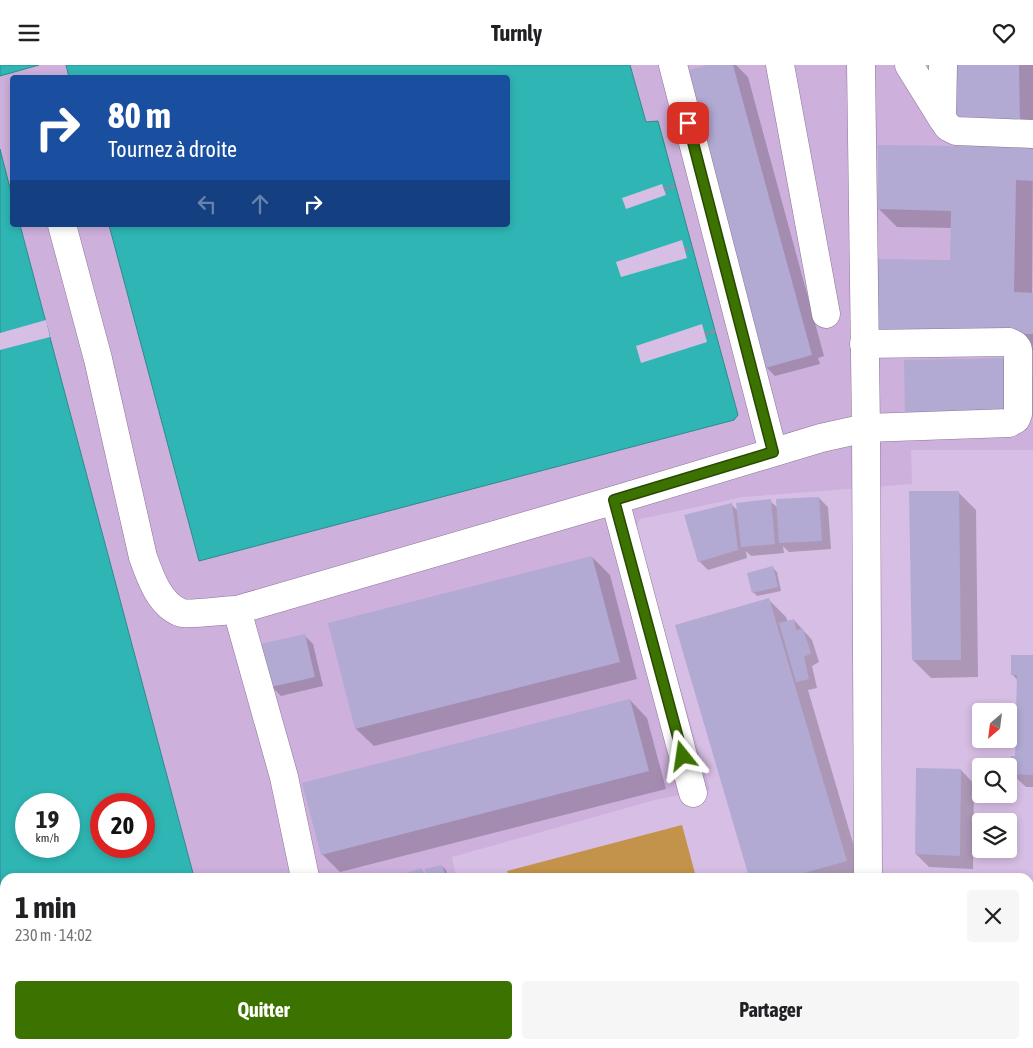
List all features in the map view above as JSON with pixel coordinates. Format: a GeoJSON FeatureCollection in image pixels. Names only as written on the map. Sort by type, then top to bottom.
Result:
{"type":"FeatureCollection","features":[{"type":"Feature","properties":{"kind":"lane"},"geometry":{"type":"LineString","coordinates":[[672,65],[773,452]]}},
{"type":"Feature","properties":{"kind":"lane"},"geometry":{"type":"LineString","coordinates":[[780,65],[826,315]]}},
{"type":"Feature","properties":{"kind":"lane"},"geometry":{"type":"LineString","coordinates":[[861,65],[866,428],[868,873]]}},
{"type":"Feature","properties":{"kind":"lane"},"geometry":{"type":"LineString","coordinates":[[909,65],[948,127],[956,131],[1033,134]]}},
{"type":"Feature","properties":{"kind":"lane"},"geometry":{"type":"LineString","coordinates":[[942,118],[943,65]]}},
{"type":"Feature","properties":{"kind":"lane"},"geometry":{"type":"LineString","coordinates":[[63,227],[98,359],[143,557],[152,582],[168,604],[183,613],[238,610],[821,438],[866,428],[1008,423],[1016,419],[1018,414],[1018,349],[1009,342],[864,344]]}},
{"type":"Feature","properties":{"kind":"lane"},"geometry":{"type":"LineString","coordinates":[[614,500],[693,793]]}},
{"type":"Feature","properties":{"kind":"lane"},"geometry":{"type":"LineString","coordinates":[[238,610],[284,777],[304,873]]}},
{"type":"Feature","properties":{"kind":"path"},"geometry":{"type":"LineString","coordinates":[[664,189],[676,186]]}},
{"type":"Feature","properties":{"kind":"path"},"geometry":{"type":"LineString","coordinates":[[685,250],[692,247]]}},
{"type":"Feature","properties":{"kind":"path"},"geometry":{"type":"LineString","coordinates":[[704,334],[715,331]]}},
{"type":"Feature","properties":{"kind":"shaded area"},"geometry":{"type":"Polygon","coordinates":[[[0,65],[1033,65],[1033,450],[911,450],[912,484],[743,497],[640,519],[635,530],[710,790],[658,799],[452,857],[455,873],[0,873],[0,65]]]}},
{"type":"Feature","properties":{"kind":"shaded area"},"geometry":{"type":"Polygon","coordinates":[[[0,65],[39,65],[0,76],[0,65]]]}},
{"type":"Feature","properties":{"kind":"shaded area"},"geometry":{"type":"Polygon","coordinates":[[[66,65],[630,65],[646,122],[658,121],[738,415],[734,420],[199,561],[110,227],[510,227],[510,75],[68,75],[66,65]]]}},
{"type":"Feature","properties":{"kind":"shaded area"},"geometry":{"type":"Polygon","coordinates":[[[0,149],[10,188],[10,227],[21,227],[193,873],[0,873],[0,149]]]}},
{"type":"Feature","properties":{"kind":"shaded area"},"geometry":{"type":"Polygon","coordinates":[[[682,825],[695,873],[508,873],[507,871],[682,825]]]}},
{"type":"Feature","properties":{"kind":"pier"},"geometry":{"type":"Polygon","coordinates":[[[662,184],[666,195],[626,209],[622,198],[662,184]]]}},
{"type":"Feature","properties":{"kind":"pier"},"geometry":{"type":"Polygon","coordinates":[[[682,240],[687,258],[621,277],[616,262],[682,240]]]}},
{"type":"Feature","properties":{"kind":"pier"},"geometry":{"type":"Polygon","coordinates":[[[46,320],[50,337],[0,350],[0,333],[46,320]]]}},
{"type":"Feature","properties":{"kind":"pier"},"geometry":{"type":"Polygon","coordinates":[[[702,324],[707,342],[641,363],[636,346],[702,324]]]}},
{"type":"Feature","properties":{"kind":"building"},"geometry":{"type":"Polygon","coordinates":[[[707,65],[733,65],[812,355],[765,368],[683,72],[707,65]]]}},
{"type":"Feature","properties":{"kind":"building"},"geometry":{"type":"Polygon","coordinates":[[[951,65],[1019,65],[1020,123],[953,124],[951,65]]]}},
{"type":"Feature","properties":{"kind":"building"},"geometry":{"type":"Polygon","coordinates":[[[878,145],[1033,147],[1033,181],[1016,180],[1014,292],[1033,293],[1033,334],[878,331],[878,259],[950,260],[951,211],[878,209],[878,145]]]}},
{"type":"Feature","properties":{"kind":"building"},"geometry":{"type":"Polygon","coordinates":[[[1006,358],[1008,415],[905,417],[904,360],[1006,358]]]}},
{"type":"Feature","properties":{"kind":"building"},"geometry":{"type":"Polygon","coordinates":[[[1033,376],[1033,418],[1032,418],[1028,377],[1033,376]]]}},
{"type":"Feature","properties":{"kind":"building"},"geometry":{"type":"Polygon","coordinates":[[[909,491],[959,491],[961,660],[912,660],[909,491]]]}},
{"type":"Feature","properties":{"kind":"building"},"geometry":{"type":"Polygon","coordinates":[[[819,497],[822,541],[779,543],[776,499],[819,497]]]}},
{"type":"Feature","properties":{"kind":"building"},"geometry":{"type":"Polygon","coordinates":[[[771,499],[775,544],[741,547],[736,503],[771,499]]]}},
{"type":"Feature","properties":{"kind":"building"},"geometry":{"type":"Polygon","coordinates":[[[732,503],[738,550],[698,562],[684,515],[732,503]]]}},
{"type":"Feature","properties":{"kind":"building"},"geometry":{"type":"Polygon","coordinates":[[[592,556],[620,662],[355,729],[328,623],[592,556]]]}},
{"type":"Feature","properties":{"kind":"building"},"geometry":{"type":"Polygon","coordinates":[[[773,566],[778,587],[752,593],[747,573],[773,566]]]}},
{"type":"Feature","properties":{"kind":"building"},"geometry":{"type":"Polygon","coordinates":[[[769,598],[847,861],[804,873],[748,873],[675,625],[769,598]]]}},
{"type":"Feature","properties":{"kind":"building"},"geometry":{"type":"Polygon","coordinates":[[[794,619],[796,630],[803,629],[811,653],[804,657],[809,679],[796,682],[779,623],[794,619]]]}},
{"type":"Feature","properties":{"kind":"building"},"geometry":{"type":"Polygon","coordinates":[[[305,634],[315,677],[271,687],[261,644],[305,634]]]}},
{"type":"Feature","properties":{"kind":"building"},"geometry":{"type":"Polygon","coordinates":[[[1011,655],[1033,655],[1033,775],[1017,774],[1017,758],[1011,758],[1011,756],[1015,756],[1015,748],[1018,747],[1018,703],[1016,703],[1017,675],[1011,675],[1011,655]]]}},
{"type":"Feature","properties":{"kind":"building"},"geometry":{"type":"Polygon","coordinates":[[[630,699],[649,771],[321,855],[302,783],[630,699]]]}},
{"type":"Feature","properties":{"kind":"building"},"geometry":{"type":"Polygon","coordinates":[[[916,768],[961,769],[960,856],[915,854],[916,768]]]}},
{"type":"Feature","properties":{"kind":"building"},"geometry":{"type":"Polygon","coordinates":[[[442,865],[445,873],[426,873],[425,869],[442,865]]]}},
{"type":"Feature","properties":{"kind":"building"},"geometry":{"type":"Polygon","coordinates":[[[421,868],[423,873],[406,873],[421,868]]]}},
{"type":"Feature","properties":{"kind":"route"},"geometry":{"type":"LineString","coordinates":[[683,756],[614,500],[773,452],[688,123]]}}]}
